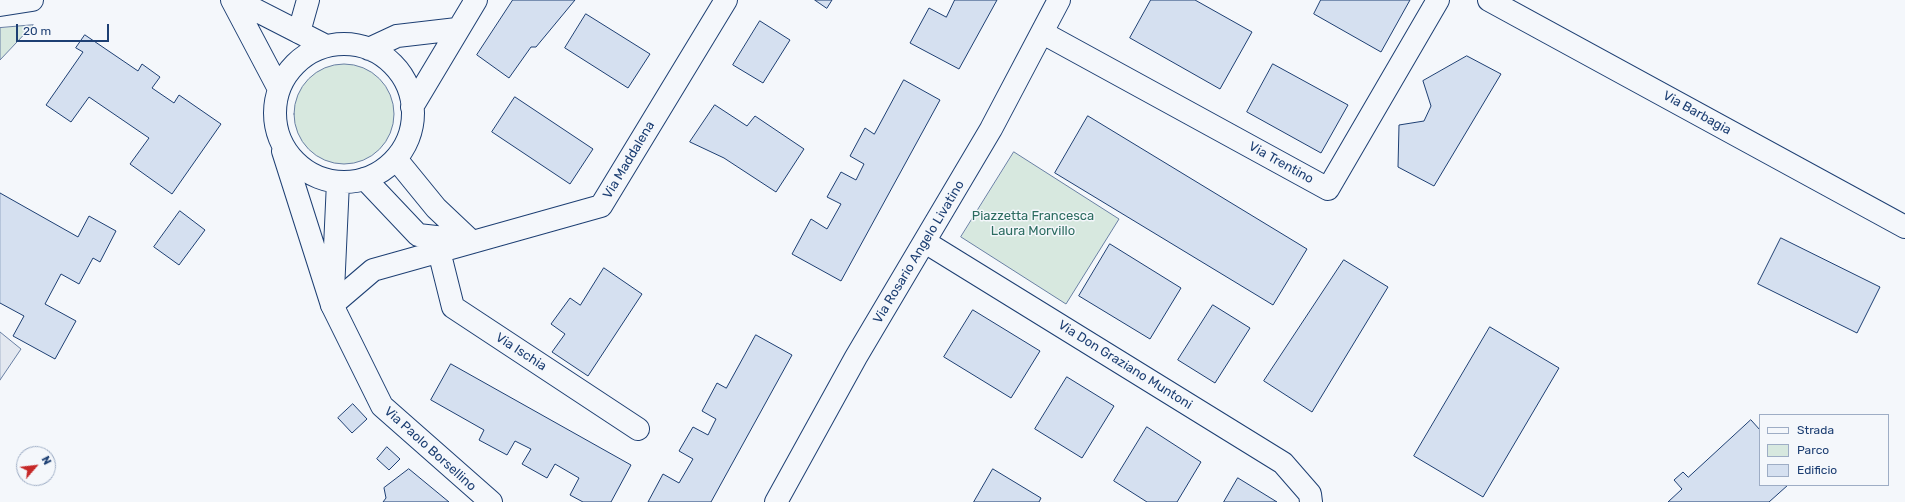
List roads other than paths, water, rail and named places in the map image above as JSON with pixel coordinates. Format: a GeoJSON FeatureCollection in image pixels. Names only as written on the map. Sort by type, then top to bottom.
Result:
{"type":"FeatureCollection","features":[{"type":"Feature","properties":{"kind":"street"},"geometry":{"type":"LineString","coordinates":[[0,5],[32,0]]}},
{"type":"Feature","properties":{"kind":"street"},"geometry":{"type":"LineString","coordinates":[[232,0],[279,89]]}},
{"type":"Feature","properties":{"kind":"street"},"geometry":{"type":"LineString","coordinates":[[236,0],[326,46]]}},
{"type":"Feature","properties":{"kind":"street"},"geometry":{"type":"LineString","coordinates":[[300,32],[308,0]]}},
{"type":"Feature","properties":{"kind":"street"},"geometry":{"type":"LineString","coordinates":[[412,107],[457,29],[476,0]]}},
{"type":"Feature","properties":{"kind":"street","name":"Via Maddalena"},"geometry":{"type":"LineString","coordinates":[[332,305],[373,270],[601,206],[726,0]]}},
{"type":"Feature","properties":{"kind":"street","name":"Via Rosario Angelo Livatino"},"geometry":{"type":"LineString","coordinates":[[776,502],[856,357],[991,129],[1043,33],[1059,0]]}},
{"type":"Feature","properties":{"kind":"street","name":"Via Trentino"},"geometry":{"type":"LineString","coordinates":[[1043,33],[1328,189],[1438,0]]}},
{"type":"Feature","properties":{"kind":"street","name":"Via Barbagia"},"geometry":{"type":"LineString","coordinates":[[1489,0],[1905,227]]}},
{"type":"Feature","properties":{"kind":"street"},"geometry":{"type":"LineString","coordinates":[[369,49],[397,36],[457,29]]}},
{"type":"Feature","properties":{"kind":"street"},"geometry":{"type":"LineString","coordinates":[[348,44],[369,49],[385,58],[399,72],[408,88],[412,107],[412,125],[406,143],[396,159],[382,171],[365,179],[352,182],[338,182],[320,178],[303,169],[289,155],[279,139],[275,122],[275,105],[279,89],[289,70],[306,55],[326,46],[348,44]]}},
{"type":"Feature","properties":{"kind":"street","name":"Via Paolo Borsellino"},"geometry":{"type":"LineString","coordinates":[[279,139],[332,305],[382,406],[491,502]]}},
{"type":"Feature","properties":{"kind":"street"},"geometry":{"type":"LineString","coordinates":[[396,159],[436,208],[472,242]]}},
{"type":"Feature","properties":{"kind":"street","name":"Via Maddalena"},"geometry":{"type":"LineString","coordinates":[[365,179],[418,235],[472,242]]}},
{"type":"Feature","properties":{"kind":"street","name":"Via Paolo Borsellino"},"geometry":{"type":"LineString","coordinates":[[332,305],[338,182]]}},
{"type":"Feature","properties":{"kind":"street","name":"Via Don Graziano Muntoni"},"geometry":{"type":"LineString","coordinates":[[925,242],[1283,462],[1310,494],[1311,502]]}},
{"type":"Feature","properties":{"kind":"street","name":"Via Ischia"},"geometry":{"type":"LineString","coordinates":[[438,251],[453,307],[638,429]]}},
{"type":"Feature","properties":{"kind":"park label","name":"Piazzetta Francesca Laura Morvillo"},"geometry":{"type":"Point","coordinates":[1033,224]}}]}
